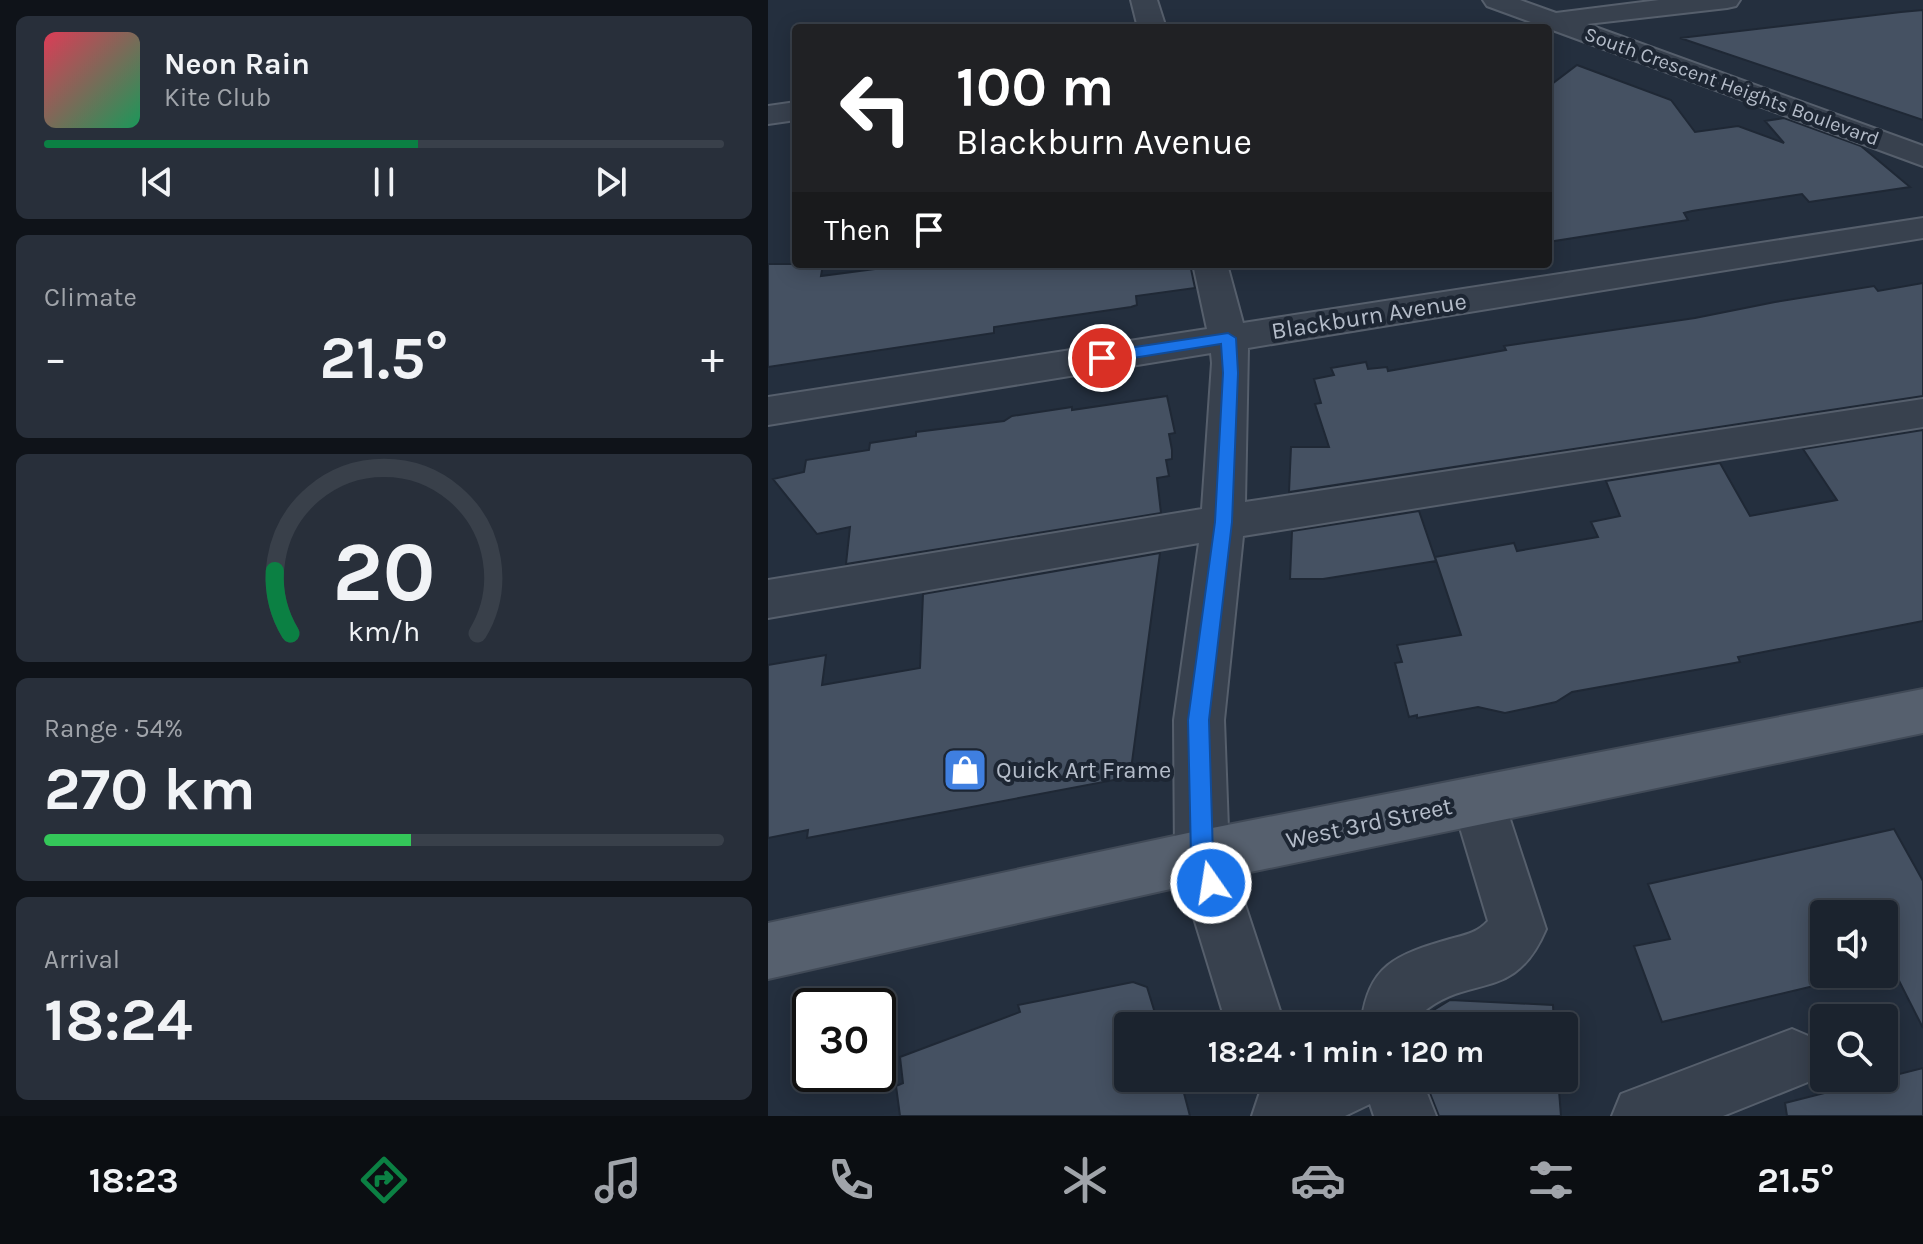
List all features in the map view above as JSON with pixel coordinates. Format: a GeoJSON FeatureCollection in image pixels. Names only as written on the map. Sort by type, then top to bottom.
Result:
{"type":"FeatureCollection","features":[{"type":"Feature","properties":{"kind":"main road","name":"West 3rd Street"},"geometry":{"type":"LineString","coordinates":[[768,951],[1202,856],[1923,711]]}},
{"type":"Feature","properties":{"kind":"street"},"geometry":{"type":"LineString","coordinates":[[1144,0],[1151,24]]}},
{"type":"Feature","properties":{"kind":"street","name":"South Crescent Heights Boulevard"},"geometry":{"type":"LineString","coordinates":[[1496,0],[1923,157]]}},
{"type":"Feature","properties":{"kind":"street"},"geometry":{"type":"LineString","coordinates":[[1524,24],[1727,0]]}},
{"type":"Feature","properties":{"kind":"street"},"geometry":{"type":"LineString","coordinates":[[768,115],[792,112]]}},
{"type":"Feature","properties":{"kind":"street","name":"Blackburn Avenue"},"geometry":{"type":"LineString","coordinates":[[768,411],[1923,228]]}},
{"type":"Feature","properties":{"kind":"street"},"geometry":{"type":"LineString","coordinates":[[1211,268],[1228,338],[1231,373],[1223,522],[1199,720],[1202,856],[1252,1012]]}},
{"type":"Feature","properties":{"kind":"street"},"geometry":{"type":"LineString","coordinates":[[768,599],[1223,522],[1923,413]]}},
{"type":"Feature","properties":{"kind":"street"},"geometry":{"type":"LineString","coordinates":[[1392,1012],[1393,1000],[1421,976],[1495,955],[1518,929],[1478,801]]}},
{"type":"Feature","properties":{"kind":"street"},"geometry":{"type":"LineString","coordinates":[[1643,1116],[1792,1059]]}},
{"type":"Feature","properties":{"kind":"street"},"geometry":{"type":"LineString","coordinates":[[1279,1103],[1313,1092]]}},
{"type":"Feature","properties":{"kind":"street"},"geometry":{"type":"LineString","coordinates":[[1396,1092],[1405,1116]]}},
{"type":"Feature","properties":{"kind":"building"},"geometry":{"type":"Polygon","coordinates":[[[1923,10],[1923,120],[1680,38],[1901,12],[1923,10]]]}},
{"type":"Feature","properties":{"kind":"building"},"geometry":{"type":"Polygon","coordinates":[[[1577,65],[1671,100],[1695,132],[1738,126],[1784,143],[1765,121],[1784,118],[1861,146],[1910,187],[1809,202],[1802,194],[1684,213],[1688,220],[1552,241],[1552,84],[1577,65]]]}},
{"type":"Feature","properties":{"kind":"building"},"geometry":{"type":"Polygon","coordinates":[[[768,264],[822,268],[821,276],[882,268],[1191,268],[1195,288],[1136,296],[1137,305],[1131,307],[994,327],[994,333],[768,367],[768,264]]]}},
{"type":"Feature","properties":{"kind":"building"},"geometry":{"type":"Polygon","coordinates":[[[1923,283],[1923,396],[1289,492],[1291,447],[1329,447],[1315,404],[1321,403],[1314,379],[1334,375],[1331,368],[1366,362],[1368,369],[1387,367],[1388,371],[1506,350],[1504,346],[1695,318],[1874,286],[1878,291],[1923,283]]]}},
{"type":"Feature","properties":{"kind":"building"},"geometry":{"type":"Polygon","coordinates":[[[1167,396],[1175,433],[1169,434],[1172,459],[1166,460],[1169,476],[1157,478],[1161,513],[846,564],[850,527],[817,534],[773,479],[804,472],[806,460],[869,450],[870,443],[916,436],[916,432],[1004,421],[1012,416],[1072,407],[1072,410],[1167,396]]]}},
{"type":"Feature","properties":{"kind":"building"},"geometry":{"type":"Polygon","coordinates":[[[1923,430],[1923,621],[1738,657],[1740,662],[1572,692],[1556,702],[1505,713],[1478,707],[1409,717],[1395,663],[1402,662],[1397,645],[1461,635],[1435,557],[1514,543],[1517,551],[1598,537],[1591,522],[1620,516],[1606,481],[1720,463],[1750,516],[1837,500],[1803,449],[1923,430]]]}},
{"type":"Feature","properties":{"kind":"building"},"geometry":{"type":"Polygon","coordinates":[[[1419,511],[1436,561],[1323,579],[1290,579],[1292,531],[1419,511]]]}},
{"type":"Feature","properties":{"kind":"building"},"geometry":{"type":"Polygon","coordinates":[[[1160,553],[1130,777],[807,838],[808,830],[768,838],[768,665],[826,655],[822,685],[920,668],[923,594],[1160,553]]]}},
{"type":"Feature","properties":{"kind":"building"},"geometry":{"type":"Polygon","coordinates":[[[1894,829],[1923,881],[1923,1028],[1898,979],[1898,900],[1810,900],[1810,987],[1662,1022],[1634,946],[1670,939],[1648,884],[1894,829]]]}},
{"type":"Feature","properties":{"kind":"building"},"geometry":{"type":"Polygon","coordinates":[[[1133,982],[1147,987],[1155,1012],[1114,1012],[1114,1092],[1184,1092],[1190,1116],[900,1116],[896,1086],[903,1083],[900,1057],[1020,1012],[1018,1005],[1133,982]]]}},
{"type":"Feature","properties":{"kind":"building"},"geometry":{"type":"Polygon","coordinates":[[[1450,1000],[1553,1005],[1553,1012],[1430,1012],[1450,1000]]]}},
{"type":"Feature","properties":{"kind":"building"},"geometry":{"type":"Polygon","coordinates":[[[1923,1068],[1923,1116],[1787,1116],[1785,1103],[1828,1092],[1898,1092],[1898,1074],[1923,1068]]]}},
{"type":"Feature","properties":{"kind":"building"},"geometry":{"type":"Polygon","coordinates":[[[1430,1092],[1559,1092],[1561,1116],[1439,1116],[1430,1092]]]}},
{"type":"Feature","properties":{"kind":"place","name":"Quick Art Frame"},"geometry":{"type":"Point","coordinates":[965,770]}},
{"type":"Feature","properties":{"kind":"route"},"geometry":{"type":"LineString","coordinates":[[1102,358],[1228,338],[1231,373],[1223,522],[1199,720],[1202,856],[1211,883]]}}]}
